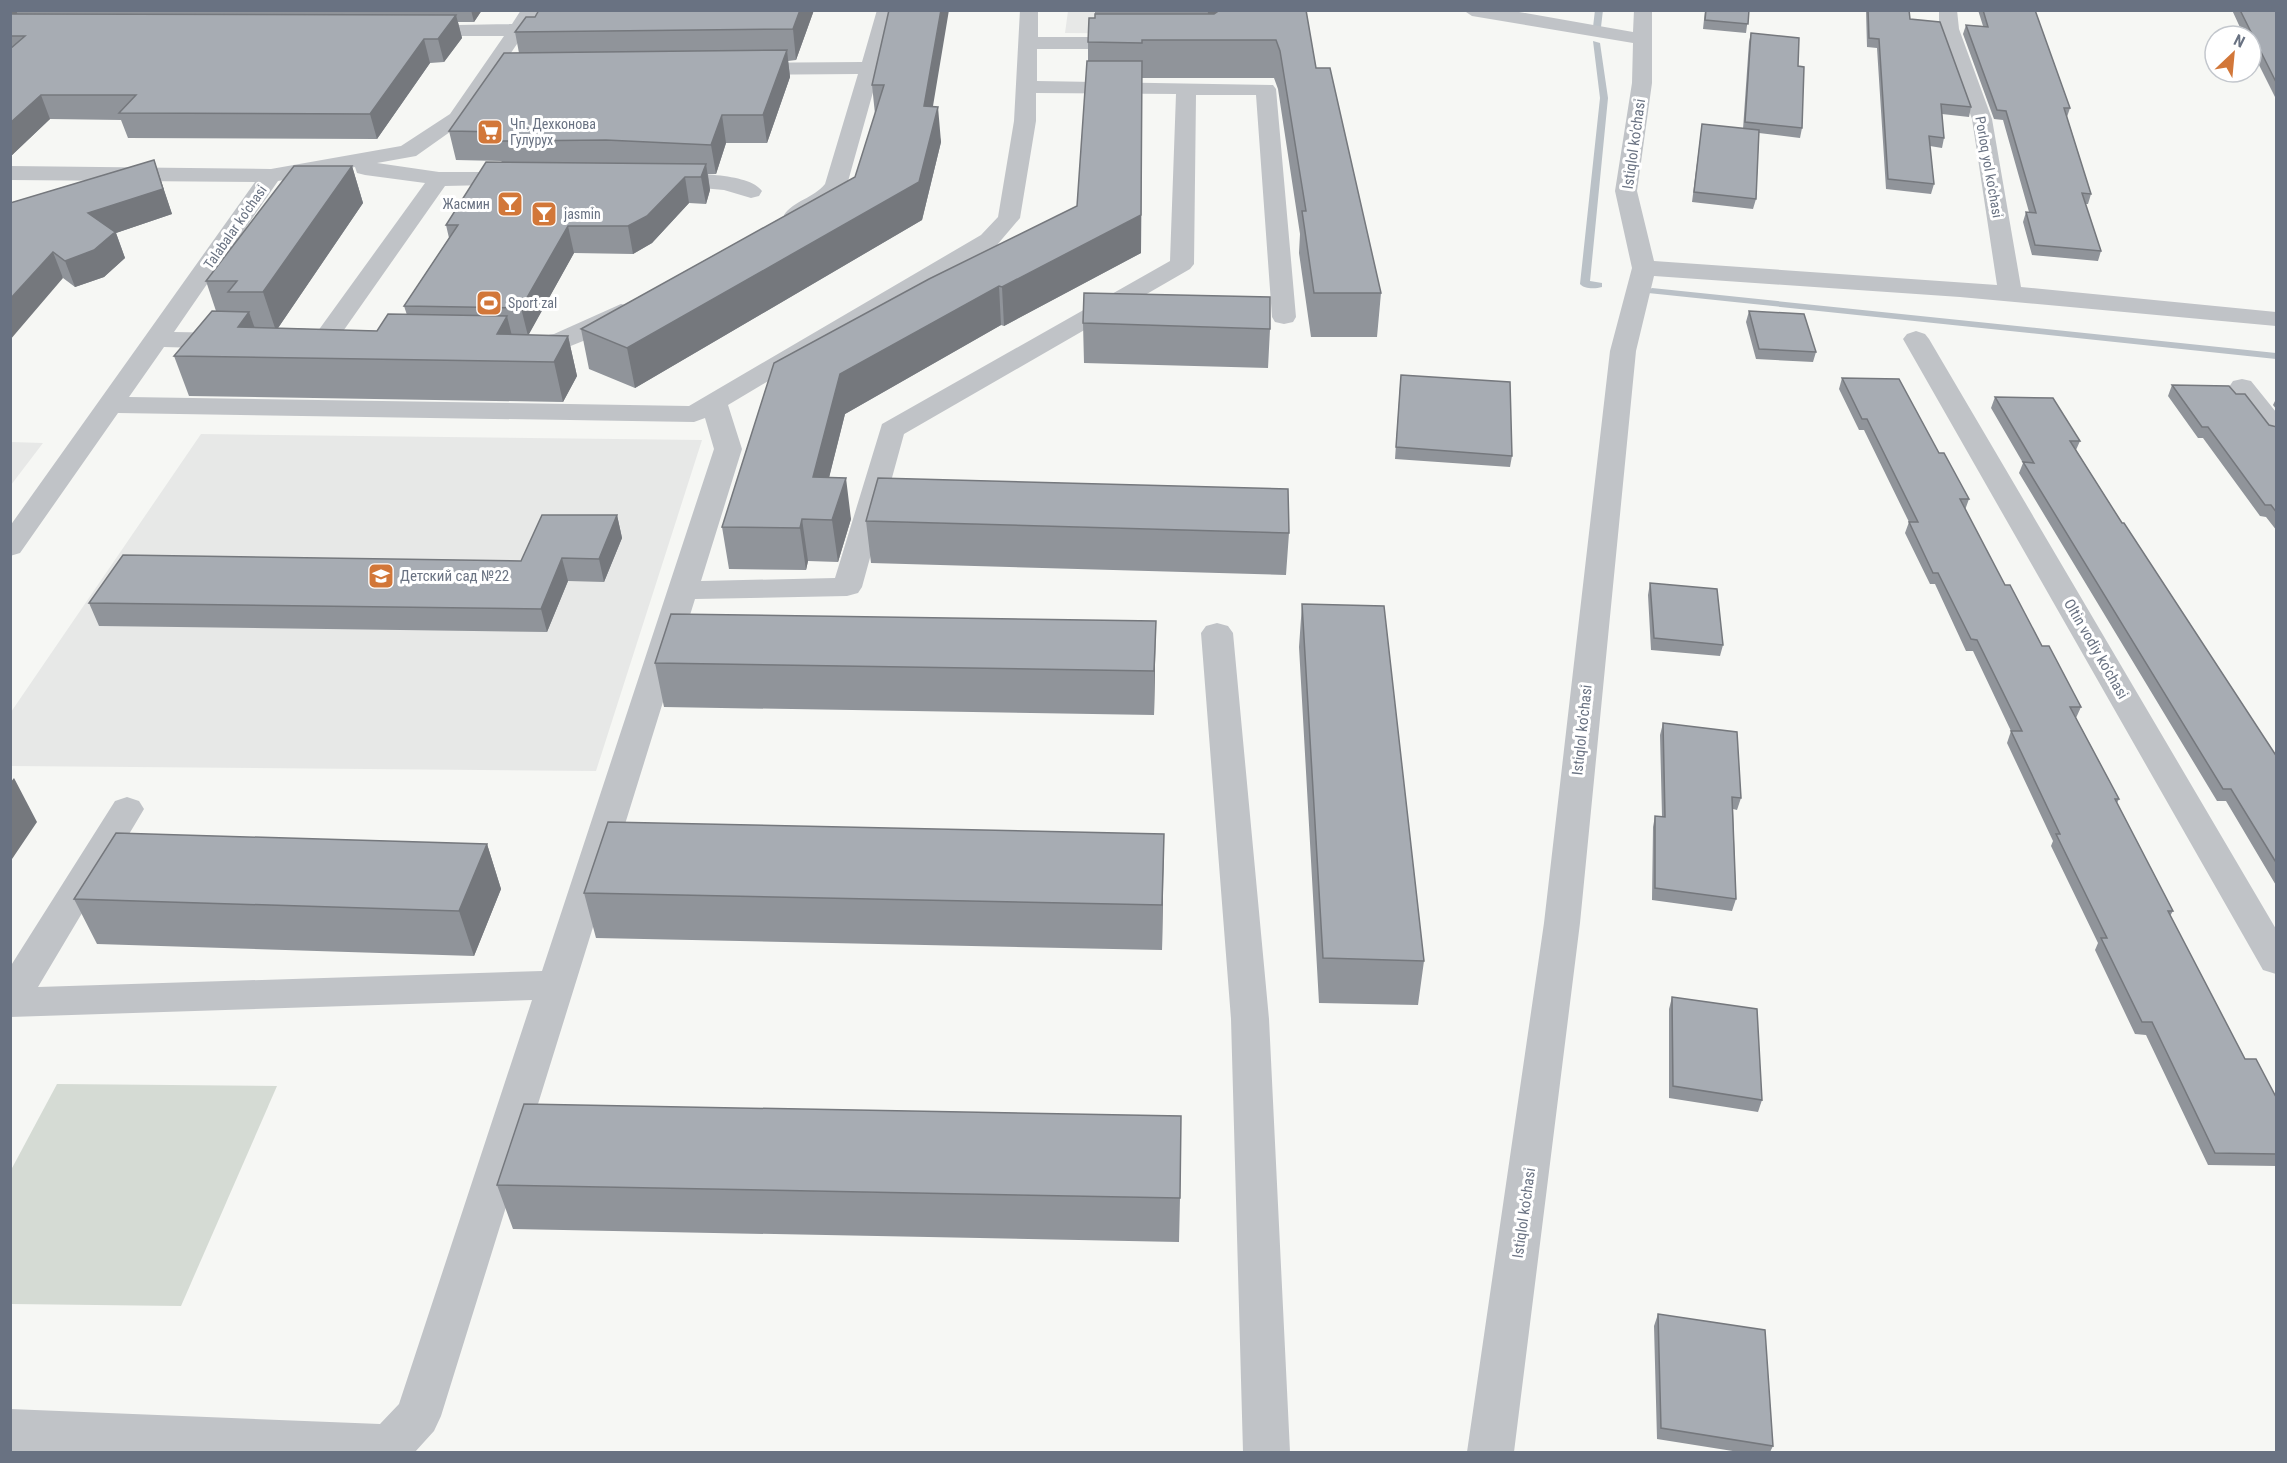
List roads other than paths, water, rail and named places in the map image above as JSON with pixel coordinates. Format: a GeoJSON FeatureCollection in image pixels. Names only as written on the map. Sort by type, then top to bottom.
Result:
{"type":"FeatureCollection","features":[{"type":"Feature","properties":{"kind":"street","name":"Talabalar ko'chasi"},"geometry":{"type":"LineString","coordinates":[[10,547],[271,176],[408,151],[457,118],[491,72],[531,10]]}},
{"type":"Feature","properties":{"kind":"street"},"geometry":{"type":"LineString","coordinates":[[773,227],[825,199],[836,185],[887,10]]}},
{"type":"Feature","properties":{"kind":"street"},"geometry":{"type":"LineString","coordinates":[[110,405],[694,414],[989,240],[1009,218],[1025,121],[1029,10]]}},
{"type":"Feature","properties":{"kind":"street"},"geometry":{"type":"LineString","coordinates":[[1472,10],[1642,25]]}},
{"type":"Feature","properties":{"kind":"street","name":"Porloq yol ko'chasi"},"geometry":{"type":"LineString","coordinates":[[1948,10],[1949,29],[1982,119],[2010,292]]}},
{"type":"Feature","properties":{"kind":"street","name":"Istiqlol ko'chasi"},"geometry":{"type":"LineString","coordinates":[[1491,1452],[1562,922],[1623,351],[1644,268],[1626,191],[1642,83],[1642,25]]}},
{"type":"Feature","properties":{"kind":"street"},"geometry":{"type":"LineString","coordinates":[[399,30],[518,30]]}},
{"type":"Feature","properties":{"kind":"street"},"geometry":{"type":"LineString","coordinates":[[1028,43],[1202,43]]}},
{"type":"Feature","properties":{"kind":"street"},"geometry":{"type":"LineString","coordinates":[[728,70],[870,68]]}},
{"type":"Feature","properties":{"kind":"street"},"geometry":{"type":"LineString","coordinates":[[491,72],[514,72]]}},
{"type":"Feature","properties":{"kind":"street"},"geometry":{"type":"LineString","coordinates":[[1026,87],[1266,89],[1284,317]]}},
{"type":"Feature","properties":{"kind":"street"},"geometry":{"type":"LineString","coordinates":[[683,590],[847,587],[892,430],[1182,264],[1186,88]]}},
{"type":"Feature","properties":{"kind":"street"},"geometry":{"type":"LineString","coordinates":[[343,164],[439,179],[542,179]]}},
{"type":"Feature","properties":{"kind":"street"},"geometry":{"type":"LineString","coordinates":[[10,173],[271,176]]}},
{"type":"Feature","properties":{"kind":"street"},"geometry":{"type":"LineString","coordinates":[[323,342],[439,179]]}},
{"type":"Feature","properties":{"kind":"street"},"geometry":{"type":"LineString","coordinates":[[646,179],[692,179],[726,183],[751,191]]}},
{"type":"Feature","properties":{"kind":"street"},"geometry":{"type":"LineString","coordinates":[[1644,268],[1809,276],[2010,292],[2277,319]]}},
{"type":"Feature","properties":{"kind":"street"},"geometry":{"type":"LineString","coordinates":[[500,345],[535,346],[577,336],[639,302]]}},
{"type":"Feature","properties":{"kind":"street"},"geometry":{"type":"LineString","coordinates":[[156,339],[252,341]]}},
{"type":"Feature","properties":{"kind":"street","name":"Oltin vodiy ko'chasi"},"geometry":{"type":"LineString","coordinates":[[1916,339],[2277,960]]}},
{"type":"Feature","properties":{"kind":"street"},"geometry":{"type":"LineString","coordinates":[[2242,387],[2277,429]]}},
{"type":"Feature","properties":{"kind":"street"},"geometry":{"type":"LineString","coordinates":[[10,1431],[387,1449],[418,1416],[728,449],[714,402]]}},
{"type":"Feature","properties":{"kind":"street"},"geometry":{"type":"LineString","coordinates":[[1217,633],[1250,1019],[1268,1452]]}},
{"type":"Feature","properties":{"kind":"street"},"geometry":{"type":"LineString","coordinates":[[10,1001],[127,809]]}},
{"type":"Feature","properties":{"kind":"street"},"geometry":{"type":"LineString","coordinates":[[10,1001],[557,985]]}},
{"type":"Feature","properties":{"kind":"waterway"},"geometry":{"type":"LineString","coordinates":[[1597,27],[1599,10]]}},
{"type":"Feature","properties":{"kind":"waterway"},"geometry":{"type":"LineString","coordinates":[[1596,43],[1604,98],[1585,284],[1598,285]]}},
{"type":"Feature","properties":{"kind":"waterway"},"geometry":{"type":"LineString","coordinates":[[1652,291],[2276,356]]}},
{"type":"Feature","properties":{"kind":"place","name":"Чп. Дехконова Гулурух"},"geometry":{"type":"Point","coordinates":[490,132]}},
{"type":"Feature","properties":{"kind":"place","name":"Жасмин"},"geometry":{"type":"Point","coordinates":[510,204]}},
{"type":"Feature","properties":{"kind":"place","name":"jasmin"},"geometry":{"type":"Point","coordinates":[544,214]}},
{"type":"Feature","properties":{"kind":"place","name":"Sport zal"},"geometry":{"type":"Point","coordinates":[489,303]}},
{"type":"Feature","properties":{"kind":"place","name":"Детский сад №22"},"geometry":{"type":"Point","coordinates":[381,576]}}]}
